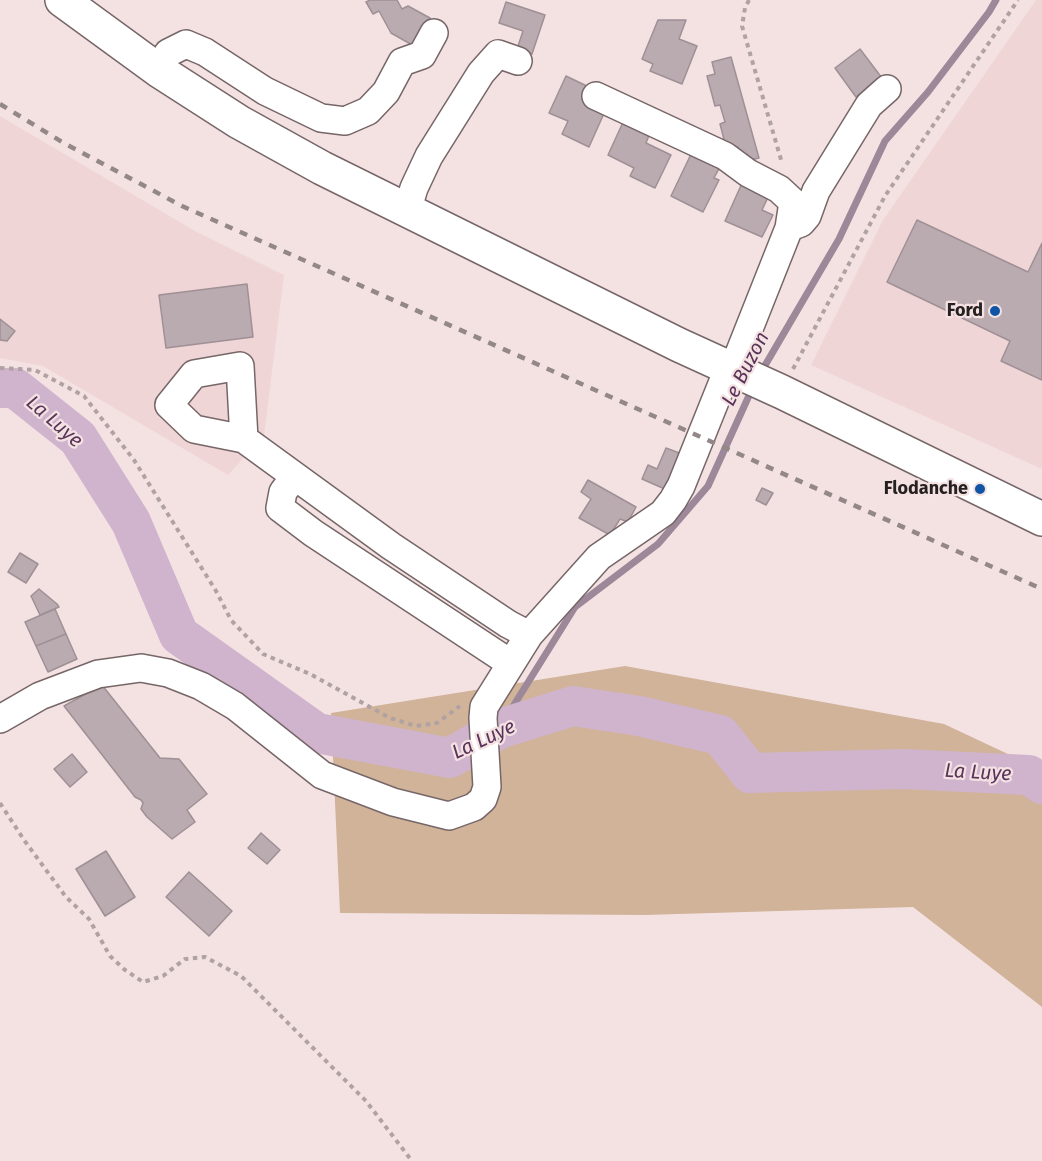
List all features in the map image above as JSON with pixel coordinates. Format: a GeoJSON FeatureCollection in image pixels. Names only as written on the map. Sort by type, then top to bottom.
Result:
{"type":"FeatureCollection","features":[{"type":"Feature","properties":{"kind":"main road"},"geometry":{"type":"LineString","coordinates":[[62,0],[158,70],[239,122],[322,168],[1042,519]]}},
{"type":"Feature","properties":{"kind":"street"},"geometry":{"type":"LineString","coordinates":[[158,70],[168,53],[186,44],[205,52],[265,91],[321,118],[345,121],[368,111],[386,92],[402,62],[422,54],[434,33]]}},
{"type":"Feature","properties":{"kind":"street"},"geometry":{"type":"LineString","coordinates":[[407,211],[414,188],[429,156],[481,73],[498,54],[518,61]]}},
{"type":"Feature","properties":{"kind":"street"},"geometry":{"type":"LineString","coordinates":[[596,96],[725,156],[748,173],[779,189],[791,215],[801,223],[807,216],[816,191],[869,105],[887,89]]}},
{"type":"Feature","properties":{"kind":"street"},"geometry":{"type":"LineString","coordinates":[[0,719],[40,696],[98,674],[141,668],[168,673],[201,686],[235,705],[322,775],[393,802],[449,816],[474,807],[483,798],[487,787],[486,766],[474,709],[484,707],[530,635],[599,557],[663,513],[756,380],[739,354],[791,215]]}},
{"type":"Feature","properties":{"kind":"street"},"geometry":{"type":"LineString","coordinates":[[244,439],[391,546],[508,624],[530,635]]}},
{"type":"Feature","properties":{"kind":"street"},"geometry":{"type":"LineString","coordinates":[[295,476],[283,492],[280,508],[313,533],[510,663]]}},
{"type":"Feature","properties":{"kind":"path"},"geometry":{"type":"LineString","coordinates":[[749,0],[742,26],[791,215]]}},
{"type":"Feature","properties":{"kind":"path"},"geometry":{"type":"LineString","coordinates":[[756,380],[1018,0]]}},
{"type":"Feature","properties":{"kind":"path"},"geometry":{"type":"LineString","coordinates":[[0,368],[35,370],[84,396],[134,460],[216,591],[231,620],[263,654],[310,674],[390,717],[416,726],[437,723],[458,708],[474,709]]}},
{"type":"Feature","properties":{"kind":"path"},"geometry":{"type":"LineString","coordinates":[[0,803],[66,897],[89,920],[110,956],[125,970],[143,981],[163,976],[186,959],[205,957],[241,976],[366,1101],[412,1161]]}},
{"type":"Feature","properties":{"kind":"shaded area"},"geometry":{"type":"Polygon","coordinates":[[[1036,0],[1042,0],[1042,469],[811,365],[883,220],[1036,0]]]}},
{"type":"Feature","properties":{"kind":"shaded area"},"geometry":{"type":"Polygon","coordinates":[[[0,116],[195,231],[284,275],[264,436],[228,475],[43,366],[0,358],[0,116]]]}},
{"type":"Feature","properties":{"kind":"shaded area"},"geometry":{"type":"Polygon","coordinates":[[[625,666],[944,724],[1042,770],[1042,1007],[913,907],[645,915],[340,913],[331,713],[625,666]]]}},
{"type":"Feature","properties":{"kind":"building"},"geometry":{"type":"Polygon","coordinates":[[[397,0],[402,9],[408,6],[430,18],[414,46],[391,33],[379,11],[373,14],[366,2],[397,0]]]}},
{"type":"Feature","properties":{"kind":"building"},"geometry":{"type":"Polygon","coordinates":[[[506,2],[545,15],[532,54],[517,49],[523,31],[499,23],[506,2]]]}},
{"type":"Feature","properties":{"kind":"building"},"geometry":{"type":"Polygon","coordinates":[[[658,20],[686,20],[679,39],[697,46],[682,84],[650,71],[653,64],[642,59],[658,20]]]}},
{"type":"Feature","properties":{"kind":"building"},"geometry":{"type":"Polygon","coordinates":[[[860,49],[882,78],[856,97],[835,68],[860,49]]]}},
{"type":"Feature","properties":{"kind":"building"},"geometry":{"type":"Polygon","coordinates":[[[731,57],[759,158],[742,162],[738,147],[727,151],[720,124],[725,122],[720,105],[715,106],[707,76],[715,74],[712,62],[731,57]]]}},
{"type":"Feature","properties":{"kind":"building"},"geometry":{"type":"Polygon","coordinates":[[[566,76],[593,89],[606,109],[589,147],[562,134],[568,121],[549,113],[566,76]]]}},
{"type":"Feature","properties":{"kind":"building"},"geometry":{"type":"Polygon","coordinates":[[[624,120],[650,133],[646,143],[671,155],[655,188],[630,176],[634,168],[608,155],[624,120]]]}},
{"type":"Feature","properties":{"kind":"building"},"geometry":{"type":"Polygon","coordinates":[[[692,152],[721,165],[714,178],[719,180],[703,212],[671,196],[692,152]]]}},
{"type":"Feature","properties":{"kind":"building"},"geometry":{"type":"Polygon","coordinates":[[[743,181],[770,193],[762,210],[773,215],[762,237],[725,221],[743,181]]]}},
{"type":"Feature","properties":{"kind":"building","name":"Ford"},"geometry":{"type":"Polygon","coordinates":[[[917,220],[1028,272],[1042,243],[1042,380],[1001,361],[1010,341],[887,282],[917,220]]]}},
{"type":"Feature","properties":{"kind":"building"},"geometry":{"type":"Polygon","coordinates":[[[247,284],[253,337],[166,348],[159,295],[247,284]]]}},
{"type":"Feature","properties":{"kind":"building"},"geometry":{"type":"Polygon","coordinates":[[[0,319],[15,331],[7,341],[0,340],[0,319]]]}},
{"type":"Feature","properties":{"kind":"building"},"geometry":{"type":"Polygon","coordinates":[[[666,448],[682,454],[667,490],[642,479],[648,465],[657,469],[666,448]]]}},
{"type":"Feature","properties":{"kind":"building"},"geometry":{"type":"Polygon","coordinates":[[[588,480],[636,507],[628,522],[620,519],[610,535],[579,518],[591,499],[581,492],[588,480]]]}},
{"type":"Feature","properties":{"kind":"building"},"geometry":{"type":"Polygon","coordinates":[[[762,488],[773,493],[766,505],[756,500],[762,488]]]}},
{"type":"Feature","properties":{"kind":"building"},"geometry":{"type":"Polygon","coordinates":[[[20,553],[38,564],[26,583],[8,572],[20,553]]]}},
{"type":"Feature","properties":{"kind":"building"},"geometry":{"type":"Polygon","coordinates":[[[39,589],[59,607],[40,615],[31,596],[39,589]]]}},
{"type":"Feature","properties":{"kind":"building"},"geometry":{"type":"Polygon","coordinates":[[[55,609],[66,634],[36,646],[25,622],[55,609]]]}},
{"type":"Feature","properties":{"kind":"building"},"geometry":{"type":"Polygon","coordinates":[[[66,634],[77,659],[48,672],[36,646],[66,634]]]}},
{"type":"Feature","properties":{"kind":"building"},"geometry":{"type":"Polygon","coordinates":[[[102,685],[160,758],[179,759],[207,794],[187,810],[195,822],[172,839],[147,817],[141,809],[143,803],[141,800],[135,797],[64,706],[102,685]]]}},
{"type":"Feature","properties":{"kind":"building"},"geometry":{"type":"Polygon","coordinates":[[[72,754],[87,772],[70,787],[54,769],[72,754]]]}},
{"type":"Feature","properties":{"kind":"building"},"geometry":{"type":"Polygon","coordinates":[[[261,833],[280,850],[267,864],[248,848],[261,833]]]}},
{"type":"Feature","properties":{"kind":"building"},"geometry":{"type":"Polygon","coordinates":[[[106,851],[135,897],[105,916],[76,869],[106,851]]]}},
{"type":"Feature","properties":{"kind":"building"},"geometry":{"type":"Polygon","coordinates":[[[189,872],[232,911],[209,936],[166,897],[189,872]]]}},
{"type":"Feature","properties":{"kind":"waterway","name":"Le Buzon"},"geometry":{"type":"LineString","coordinates":[[760,374],[839,239],[885,141],[928,92],[996,0]]}},
{"type":"Feature","properties":{"kind":"waterway","name":"La Luye"},"geometry":{"type":"LineString","coordinates":[[0,388],[15,388],[78,438],[131,522],[179,635],[317,733],[450,758],[499,729],[573,706],[639,716],[720,735],[750,773],[903,769],[1029,775],[1042,784]]}},
{"type":"Feature","properties":{"kind":"waterway","name":"Le Buzon"},"geometry":{"type":"LineString","coordinates":[[499,729],[575,607],[658,544],[708,486],[752,389]]}},
{"type":"Feature","properties":{"kind":"railway"},"geometry":{"type":"LineString","coordinates":[[0,104],[62,142],[182,206],[1042,589]]}},
{"type":"Feature","properties":{"kind":"place","name":"Ford"},"geometry":{"type":"Point","coordinates":[995,311]}},
{"type":"Feature","properties":{"kind":"place","name":"Flodanche"},"geometry":{"type":"Point","coordinates":[980,489]}}]}
